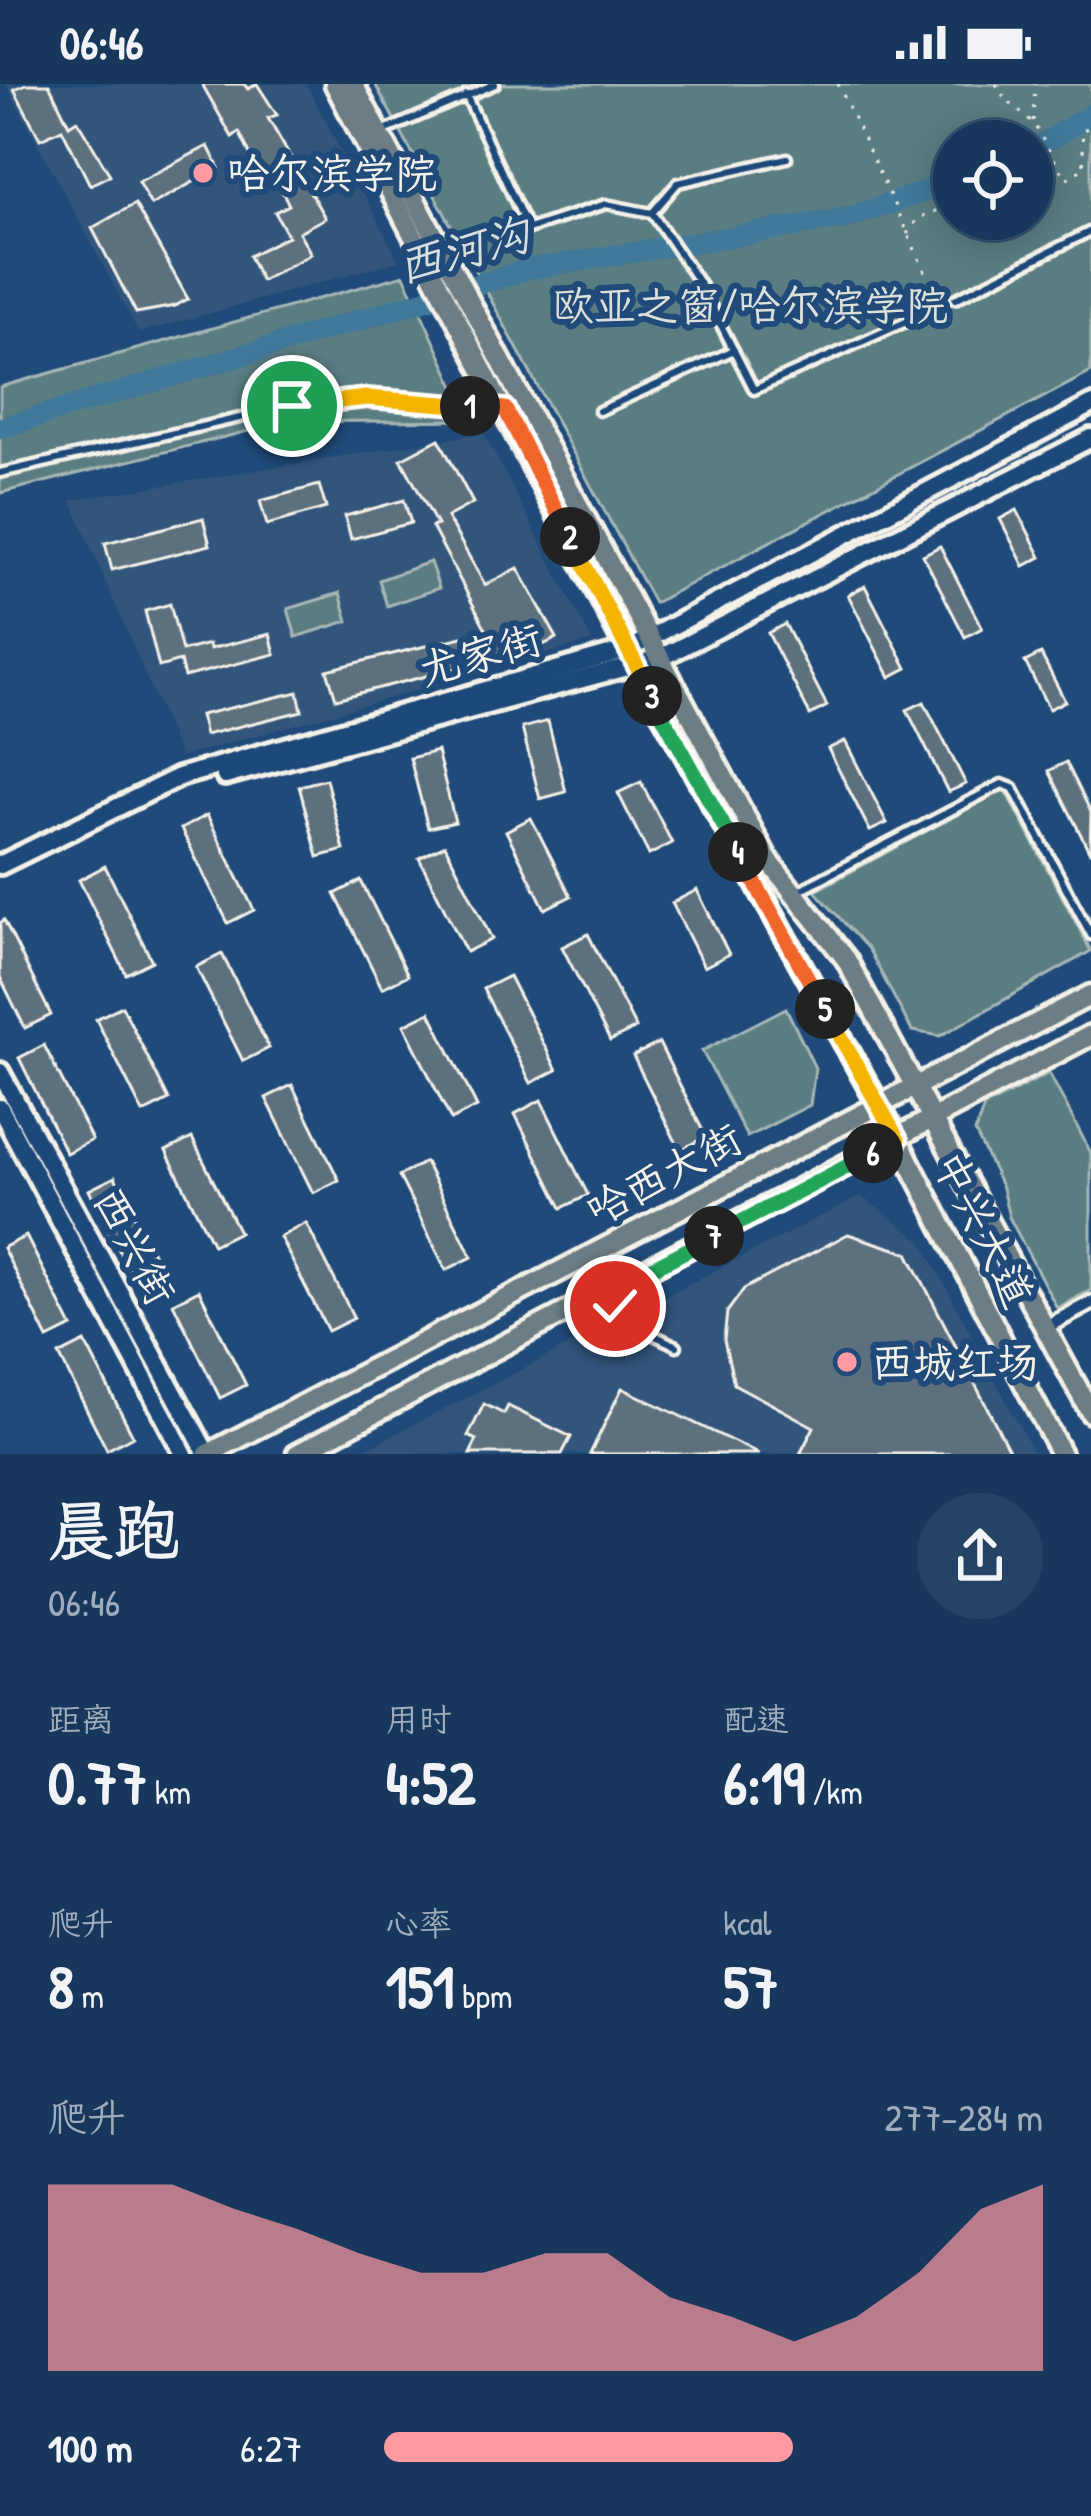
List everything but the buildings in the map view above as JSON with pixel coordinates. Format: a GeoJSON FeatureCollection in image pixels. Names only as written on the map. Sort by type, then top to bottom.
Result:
{"type":"FeatureCollection","features":[{"type":"Feature","properties":{"kind":"main road","name":"中兴大道"},"geometry":{"type":"LineString","coordinates":[[335,84],[416,219]]}},
{"type":"Feature","properties":{"kind":"main road","name":"中兴大道"},"geometry":{"type":"LineString","coordinates":[[353,84],[467,319],[660,658],[768,860],[846,959],[1091,1413]]}},
{"type":"Feature","properties":{"kind":"main road","name":"中兴大道"},"geometry":{"type":"LineString","coordinates":[[467,319],[505,409],[631,657],[898,1140],[1061,1454]]}},
{"type":"Feature","properties":{"kind":"main road","name":"尤家街"},"geometry":{"type":"LineString","coordinates":[[0,877],[184,787],[631,657],[646,636],[1091,405]]}},
{"type":"Feature","properties":{"kind":"main road","name":"尤家街"},"geometry":{"type":"LineString","coordinates":[[0,865],[179,777],[631,657],[660,658],[1091,438]]}},
{"type":"Feature","properties":{"kind":"main road","name":"哈西大街"},"geometry":{"type":"LineString","coordinates":[[207,1454],[1091,994]]}},
{"type":"Feature","properties":{"kind":"main road","name":"哈西大街"},"geometry":{"type":"LineString","coordinates":[[297,1454],[1091,1035]]}},
{"type":"Feature","properties":{"kind":"main road","name":"西兴街"},"geometry":{"type":"LineString","coordinates":[[0,1072],[207,1454]]}},
{"type":"Feature","properties":{"kind":"main road","name":"西兴街"},"geometry":{"type":"LineString","coordinates":[[0,1108],[184,1454]]}},
{"type":"Feature","properties":{"kind":"street"},"geometry":{"type":"LineString","coordinates":[[1046,1327],[1091,1303]]}},
{"type":"Feature","properties":{"kind":"lane"},"geometry":{"type":"LineString","coordinates":[[379,133],[495,84]]}},
{"type":"Feature","properties":{"kind":"lane"},"geometry":{"type":"LineString","coordinates":[[466,95],[528,229],[606,204],[652,213],[700,284],[754,390],[926,313]]}},
{"type":"Feature","properties":{"kind":"lane"},"geometry":{"type":"LineString","coordinates":[[652,213],[678,184],[787,158]]}},
{"type":"Feature","properties":{"kind":"lane"},"geometry":{"type":"LineString","coordinates":[[955,299],[1091,231]]}},
{"type":"Feature","properties":{"kind":"lane"},"geometry":{"type":"LineString","coordinates":[[598,411],[734,350]]}},
{"type":"Feature","properties":{"kind":"lane"},"geometry":{"type":"LineString","coordinates":[[0,473],[292,406],[367,398],[505,409]]}},
{"type":"Feature","properties":{"kind":"lane"},"geometry":{"type":"LineString","coordinates":[[795,892],[1002,784],[1013,788],[1091,935]]}},
{"type":"Feature","properties":{"kind":"lane"},"geometry":{"type":"LineString","coordinates":[[620,1285],[614,1299],[622,1318],[676,1346]]}},
{"type":"Feature","properties":{"kind":"path"},"geometry":{"type":"LineString","coordinates":[[838,84],[930,282]]}},
{"type":"Feature","properties":{"kind":"path"},"geometry":{"type":"LineString","coordinates":[[996,84],[1005,99],[1030,120]]}},
{"type":"Feature","properties":{"kind":"path"},"geometry":{"type":"LineString","coordinates":[[1034,120],[1035,84]]}},
{"type":"Feature","properties":{"kind":"path"},"geometry":{"type":"LineString","coordinates":[[1053,182],[1084,168],[1082,130],[1091,127]]}},
{"type":"Feature","properties":{"kind":"path"},"geometry":{"type":"LineString","coordinates":[[1053,156],[1066,179]]}},
{"type":"Feature","properties":{"kind":"path"},"geometry":{"type":"LineString","coordinates":[[906,235],[918,218],[933,212]]}},
{"type":"Feature","properties":{"kind":"shaded area","name":"哈尔滨学院"},"geometry":{"type":"Polygon","coordinates":[[[6,84],[306,84],[399,261],[139,333],[6,84]]]}},
{"type":"Feature","properties":{"kind":"shaded area"},"geometry":{"type":"Polygon","coordinates":[[[484,433],[592,641],[180,757],[71,500],[484,433]]]}},
{"type":"Feature","properties":{"kind":"shaded area","name":"西城红场"},"geometry":{"type":"Polygon","coordinates":[[[861,1196],[922,1241],[1034,1454],[356,1454],[861,1196]]]}},
{"type":"Feature","properties":{"kind":"green space","name":"欧亚之窗/哈尔滨学院"},"geometry":{"type":"Polygon","coordinates":[[[375,84],[1091,84],[1091,372],[654,603],[375,84]]]}},
{"type":"Feature","properties":{"kind":"green space"},"geometry":{"type":"Polygon","coordinates":[[[404,275],[470,420],[285,422],[0,493],[0,387],[404,275]]]}},
{"type":"Feature","properties":{"kind":"green space"},"geometry":{"type":"Polygon","coordinates":[[[430,562],[439,588],[387,606],[379,580],[430,562]]]}},
{"type":"Feature","properties":{"kind":"green space"},"geometry":{"type":"Polygon","coordinates":[[[340,593],[348,621],[296,637],[288,609],[340,593]]]}},
{"type":"Feature","properties":{"kind":"green space"},"geometry":{"type":"Polygon","coordinates":[[[1005,789],[1091,951],[940,1036],[912,1031],[869,950],[815,891],[1005,789]]]}},
{"type":"Feature","properties":{"kind":"green space"},"geometry":{"type":"Polygon","coordinates":[[[786,1008],[815,1068],[810,1105],[747,1137],[702,1051],[786,1008]]]}},
{"type":"Feature","properties":{"kind":"green space"},"geometry":{"type":"Polygon","coordinates":[[[1049,1073],[1091,1153],[1091,1290],[1057,1308],[1009,1217],[1002,1188],[975,1132],[984,1107],[1049,1073]]]}},
{"type":"Feature","properties":{"kind":"waterway","name":"西河沟"},"geometry":{"type":"LineString","coordinates":[[1053,138],[1091,114]]}},
{"type":"Feature","properties":{"kind":"waterway","name":"西河沟"},"geometry":{"type":"LineString","coordinates":[[0,428],[529,269],[848,218],[933,188]]}},
{"type":"Feature","properties":{"kind":"place","name":"哈尔滨学院"},"geometry":{"type":"Point","coordinates":[203,173]}},
{"type":"Feature","properties":{"kind":"place","name":"西城红场"},"geometry":{"type":"Point","coordinates":[847,1362]}},
{"type":"Feature","properties":{"kind":"route"},"geometry":{"type":"LineString","coordinates":[[292,406],[367,398],[505,409],[626,650],[898,1140],[620,1285],[615,1306]]}}]}
